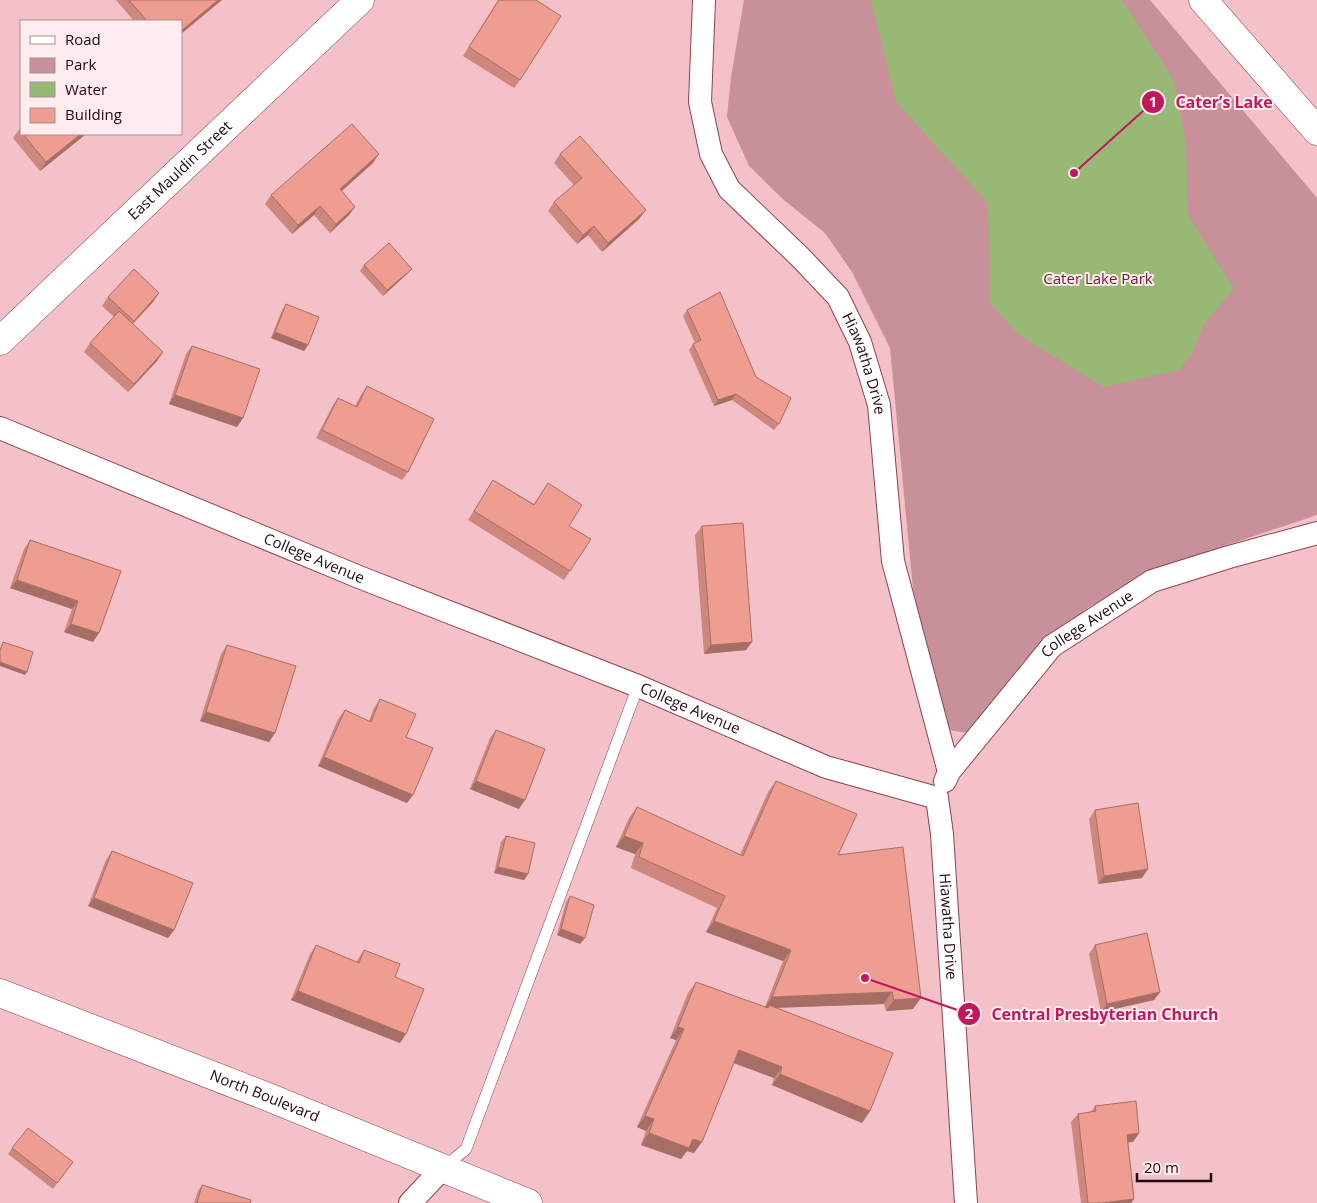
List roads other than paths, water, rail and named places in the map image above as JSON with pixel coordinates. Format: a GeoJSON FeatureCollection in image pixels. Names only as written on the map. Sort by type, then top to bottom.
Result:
{"type":"FeatureCollection","features":[{"type":"Feature","properties":{"kind":"street","name":"East Mauldin Street"},"geometry":{"type":"LineString","coordinates":[[0,341],[360,0]]}},
{"type":"Feature","properties":{"kind":"street","name":"Hiawatha Drive"},"geometry":{"type":"LineString","coordinates":[[704,0],[700,102],[711,154],[729,189],[838,297],[860,342],[879,405],[893,561],[949,772]]}},
{"type":"Feature","properties":{"kind":"street"},"geometry":{"type":"LineString","coordinates":[[1203,0],[1317,131]]}},
{"type":"Feature","properties":{"kind":"street","name":"College Avenue"},"geometry":{"type":"LineString","coordinates":[[0,428],[359,577],[638,686],[826,767],[937,798],[949,772],[1052,646],[1152,581],[1229,557],[1317,533]]}},
{"type":"Feature","properties":{"kind":"street","name":"Hiawatha Drive"},"geometry":{"type":"LineString","coordinates":[[937,798],[942,834],[966,1203]]}},
{"type":"Feature","properties":{"kind":"street","name":"North Boulevard"},"geometry":{"type":"LineString","coordinates":[[0,993],[528,1203]]}},
{"type":"Feature","properties":{"kind":"street"},"geometry":{"type":"LineString","coordinates":[[410,1203],[443,1168]]}},
{"type":"Feature","properties":{"kind":"lane"},"geometry":{"type":"LineString","coordinates":[[443,1168],[466,1149],[638,686]]}},
{"type":"Feature","properties":{"kind":"water"},"geometry":{"type":"Polygon","coordinates":[[[871,0],[1122,0],[1174,81],[1186,143],[1188,215],[1234,289],[1204,324],[1193,352],[1179,370],[1104,387],[1019,335],[990,303],[988,203],[896,102],[871,0]]]}},
{"type":"Feature","properties":{"kind":"place","name":"Cater’s Lake"},"geometry":{"type":"Point","coordinates":[1074,173]}},
{"type":"Feature","properties":{"kind":"place","name":"Central Presbyterian Church"},"geometry":{"type":"Point","coordinates":[865,978]}},
{"type":"Feature","properties":{"kind":"park label","name":"Cater Lake Park"},"geometry":{"type":"Point","coordinates":[1098,279]}}]}
